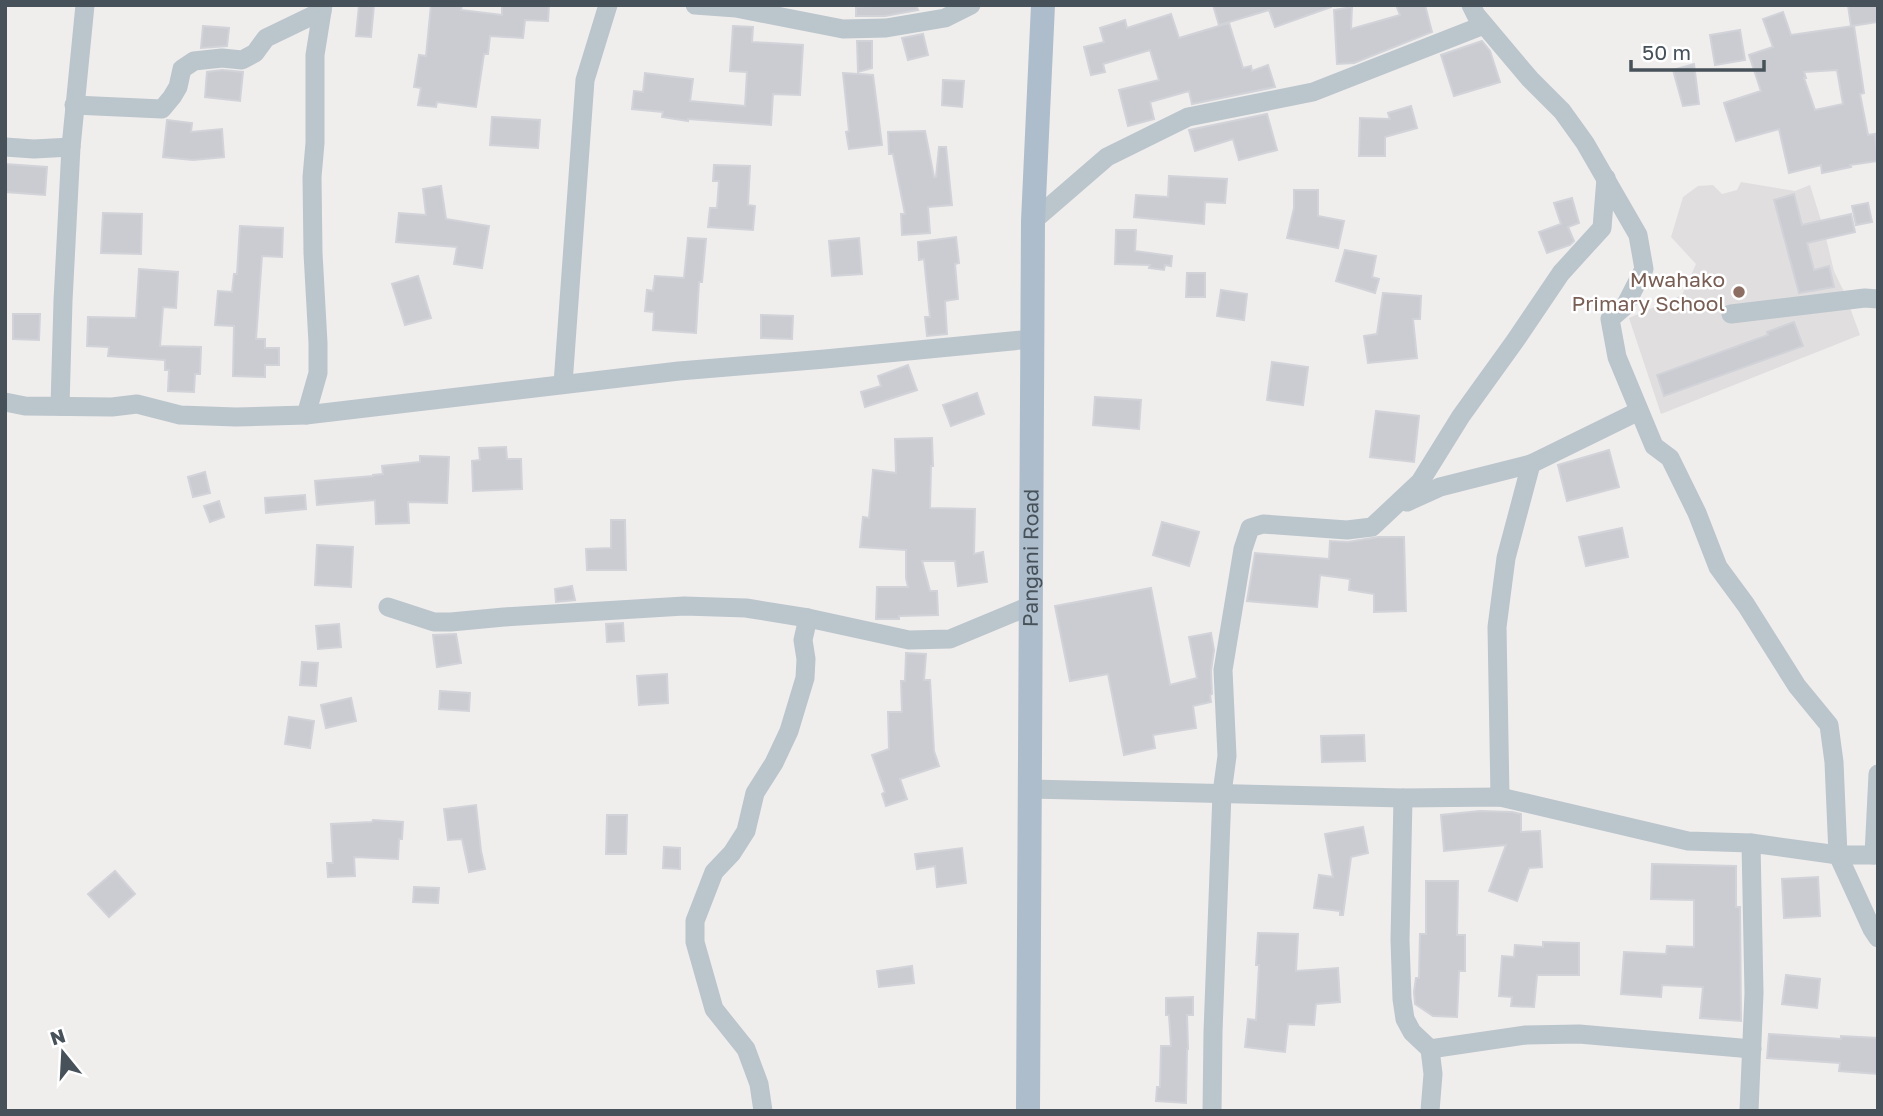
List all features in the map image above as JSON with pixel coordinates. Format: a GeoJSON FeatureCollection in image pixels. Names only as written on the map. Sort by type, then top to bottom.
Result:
{"type":"FeatureCollection","features":[{"type":"Feature","properties":{"kind":"main road","name":"Pangani Road"},"geometry":{"type":"LineString","coordinates":[[1028,1111],[1033,221],[1042,5]]}},
{"type":"Feature","properties":{"kind":"street"},"geometry":{"type":"LineString","coordinates":[[60,406],[71,147],[85,5]]}},
{"type":"Feature","properties":{"kind":"street"},"geometry":{"type":"LineString","coordinates":[[563,384],[585,80],[608,5]]}},
{"type":"Feature","properties":{"kind":"street"},"geometry":{"type":"LineString","coordinates":[[695,5],[736,8],[842,29],[886,28],[945,18],[971,5]]}},
{"type":"Feature","properties":{"kind":"street"},"geometry":{"type":"LineString","coordinates":[[1472,5],[1476,15],[1530,79],[1562,111],[1606,177],[1638,235],[1644,269],[1625,306],[1610,319],[1618,357],[1654,446],[1670,458],[1698,513],[1718,567],[1746,605],[1797,686],[1829,725],[1834,762],[1838,855],[1878,938]]}},
{"type":"Feature","properties":{"kind":"street"},"geometry":{"type":"LineString","coordinates":[[74,105],[162,110],[178,86],[182,69],[194,61],[222,58],[242,60],[255,53],[266,38],[322,8]]}},
{"type":"Feature","properties":{"kind":"street"},"geometry":{"type":"LineString","coordinates":[[306,415],[318,373],[312,177],[315,143],[315,55],[322,8]]}},
{"type":"Feature","properties":{"kind":"street"},"geometry":{"type":"LineString","coordinates":[[1033,221],[1107,157],[1188,117],[1313,92],[1485,25]]}},
{"type":"Feature","properties":{"kind":"street"},"geometry":{"type":"LineString","coordinates":[[5,147],[71,147]]}},
{"type":"Feature","properties":{"kind":"street"},"geometry":{"type":"LineString","coordinates":[[1212,1111],[1222,793],[1227,756],[1223,670],[1243,549],[1250,528],[1262,524],[1347,530],[1371,527],[1393,509],[1420,482],[1461,416],[1561,273],[1602,228],[1606,177]]}},
{"type":"Feature","properties":{"kind":"street"},"geometry":{"type":"LineString","coordinates":[[1731,314],[1865,298],[1878,299]]}},
{"type":"Feature","properties":{"kind":"street"},"geometry":{"type":"LineString","coordinates":[[5,402],[25,406],[112,407],[137,404],[180,415],[306,415],[679,370],[1032,339]]}},
{"type":"Feature","properties":{"kind":"street"},"geometry":{"type":"LineString","coordinates":[[1393,509],[1440,486],[1531,464],[1639,411]]}},
{"type":"Feature","properties":{"kind":"street"},"geometry":{"type":"LineString","coordinates":[[1500,797],[1497,626],[1506,558],[1531,464]]}},
{"type":"Feature","properties":{"kind":"street"},"geometry":{"type":"LineString","coordinates":[[388,607],[434,622],[684,606],[746,608],[808,618],[909,640],[950,639],[1032,605]]}},
{"type":"Feature","properties":{"kind":"street"},"geometry":{"type":"LineString","coordinates":[[763,1111],[760,1084],[746,1049],[714,1009],[695,942],[695,921],[714,872],[732,853],[746,831],[755,793],[774,763],[789,731],[805,678],[803,640],[808,618]]}},
{"type":"Feature","properties":{"kind":"street"},"geometry":{"type":"LineString","coordinates":[[1030,789],[1403,798],[1500,797],[1688,841],[1751,843],[1838,855],[1876,855],[1878,774]]}},
{"type":"Feature","properties":{"kind":"street"},"geometry":{"type":"LineString","coordinates":[[1403,798],[1400,940],[1402,999],[1405,1019],[1412,1032],[1430,1049],[1433,1074],[1430,1111]]}},
{"type":"Feature","properties":{"kind":"street"},"geometry":{"type":"LineString","coordinates":[[1749,1111],[1754,993],[1751,843]]}},
{"type":"Feature","properties":{"kind":"street"},"geometry":{"type":"LineString","coordinates":[[1430,1049],[1525,1034],[1579,1034],[1752,1049]]}},
{"type":"Feature","properties":{"kind":"shaded area","name":"Mwahako Primary School"},"geometry":{"type":"Polygon","coordinates":[[[1741,182],[1795,191],[1810,185],[1834,271],[1860,335],[1661,414],[1629,318],[1682,295],[1696,264],[1671,237],[1683,197],[1698,186],[1713,185],[1722,194],[1737,190],[1741,182]]]}},
{"type":"Feature","properties":{"kind":"building"},"geometry":{"type":"Polygon","coordinates":[[[359,5],[374,5],[371,37],[356,36],[359,5]]]}},
{"type":"Feature","properties":{"kind":"building"},"geometry":{"type":"Polygon","coordinates":[[[431,5],[462,5],[461,10],[502,15],[502,5],[549,6],[548,21],[525,20],[523,38],[490,36],[488,54],[484,54],[476,107],[437,102],[436,107],[418,105],[421,88],[414,87],[419,55],[426,56],[431,5]]]}},
{"type":"Feature","properties":{"kind":"building"},"geometry":{"type":"Polygon","coordinates":[[[916,5],[918,10],[885,16],[856,16],[856,7],[916,5]]]}},
{"type":"Feature","properties":{"kind":"building"},"geometry":{"type":"Polygon","coordinates":[[[1213,5],[1331,7],[1275,27],[1269,10],[1219,25],[1213,5]]]}},
{"type":"Feature","properties":{"kind":"building"},"geometry":{"type":"Polygon","coordinates":[[[1396,5],[1425,5],[1432,32],[1354,63],[1337,64],[1334,10],[1352,7],[1351,29],[1400,15],[1396,5]]]}},
{"type":"Feature","properties":{"kind":"building"},"geometry":{"type":"Polygon","coordinates":[[[1848,5],[1878,5],[1878,22],[1851,26],[1848,5]]]}},
{"type":"Feature","properties":{"kind":"building"},"geometry":{"type":"Polygon","coordinates":[[[1783,12],[1791,35],[1854,26],[1864,93],[1860,94],[1868,135],[1875,134],[1878,161],[1822,173],[1821,165],[1789,173],[1779,129],[1736,141],[1724,103],[1761,91],[1749,55],[1773,47],[1763,19],[1783,12]],[[1837,70],[1804,72],[1815,110],[1843,104],[1837,70]]]}},
{"type":"Feature","properties":{"kind":"building"},"geometry":{"type":"Polygon","coordinates":[[[1171,14],[1179,38],[1229,23],[1243,68],[1251,66],[1252,71],[1268,65],[1275,87],[1192,104],[1189,91],[1150,102],[1154,119],[1128,126],[1119,90],[1159,80],[1150,50],[1103,64],[1105,72],[1091,75],[1084,47],[1104,42],[1100,28],[1125,20],[1127,28],[1171,14]]]}},
{"type":"Feature","properties":{"kind":"building"},"geometry":{"type":"Polygon","coordinates":[[[203,26],[229,28],[227,46],[201,48],[203,26]]]}},
{"type":"Feature","properties":{"kind":"building"},"geometry":{"type":"Polygon","coordinates":[[[733,26],[753,27],[752,42],[803,45],[800,95],[773,94],[771,125],[688,121],[662,117],[663,112],[632,109],[634,91],[643,92],[645,73],[693,79],[690,101],[745,106],[747,72],[730,71],[733,26]]]}},
{"type":"Feature","properties":{"kind":"building"},"geometry":{"type":"Polygon","coordinates":[[[1740,30],[1745,60],[1715,65],[1710,35],[1740,30]]]}},
{"type":"Feature","properties":{"kind":"building"},"geometry":{"type":"Polygon","coordinates":[[[923,34],[928,55],[908,60],[902,38],[923,34]]]}},
{"type":"Feature","properties":{"kind":"building"},"geometry":{"type":"Polygon","coordinates":[[[857,41],[872,41],[872,68],[858,72],[857,41]]]}},
{"type":"Feature","properties":{"kind":"building"},"geometry":{"type":"Polygon","coordinates":[[[1482,41],[1490,51],[1500,82],[1454,96],[1441,55],[1482,41]]]}},
{"type":"Feature","properties":{"kind":"building"},"geometry":{"type":"Polygon","coordinates":[[[1694,64],[1699,104],[1683,106],[1673,70],[1694,64]]]}},
{"type":"Feature","properties":{"kind":"building"},"geometry":{"type":"Polygon","coordinates":[[[207,72],[243,72],[240,101],[205,97],[207,72]]]}},
{"type":"Feature","properties":{"kind":"building"},"geometry":{"type":"Polygon","coordinates":[[[843,73],[873,75],[882,145],[849,149],[843,73]]]}},
{"type":"Feature","properties":{"kind":"building"},"geometry":{"type":"Polygon","coordinates":[[[943,80],[964,81],[962,107],[942,105],[943,80]]]}},
{"type":"Feature","properties":{"kind":"building"},"geometry":{"type":"Polygon","coordinates":[[[1411,106],[1417,128],[1385,137],[1385,156],[1359,156],[1360,118],[1390,119],[1388,113],[1411,106]]]}},
{"type":"Feature","properties":{"kind":"building"},"geometry":{"type":"Polygon","coordinates":[[[1267,114],[1277,150],[1239,160],[1233,139],[1195,151],[1189,130],[1267,114]]]}},
{"type":"Feature","properties":{"kind":"building"},"geometry":{"type":"Polygon","coordinates":[[[492,117],[540,120],[538,148],[490,145],[492,117]]]}},
{"type":"Feature","properties":{"kind":"building"},"geometry":{"type":"Polygon","coordinates":[[[167,120],[192,123],[191,132],[222,129],[224,157],[193,160],[163,157],[167,120]]]}},
{"type":"Feature","properties":{"kind":"building"},"geometry":{"type":"Polygon","coordinates":[[[925,131],[934,177],[939,147],[946,147],[952,205],[928,207],[930,233],[902,235],[901,214],[905,214],[893,154],[889,154],[888,132],[925,131]]]}},
{"type":"Feature","properties":{"kind":"building"},"geometry":{"type":"Polygon","coordinates":[[[5,164],[47,167],[45,195],[5,192],[5,164]]]}},
{"type":"Feature","properties":{"kind":"building"},"geometry":{"type":"Polygon","coordinates":[[[714,165],[750,166],[748,205],[755,206],[753,230],[708,227],[710,208],[717,208],[719,181],[713,181],[714,165]]]}},
{"type":"Feature","properties":{"kind":"building"},"geometry":{"type":"Polygon","coordinates":[[[1169,176],[1227,179],[1225,203],[1205,202],[1204,224],[1134,217],[1136,195],[1168,197],[1169,176]]]}},
{"type":"Feature","properties":{"kind":"building"},"geometry":{"type":"Polygon","coordinates":[[[441,186],[446,219],[489,226],[482,268],[454,264],[457,247],[396,242],[399,213],[426,215],[423,189],[441,186]]]}},
{"type":"Feature","properties":{"kind":"building"},"geometry":{"type":"Polygon","coordinates":[[[1294,190],[1318,190],[1318,216],[1344,221],[1338,248],[1287,238],[1294,208],[1294,190]]]}},
{"type":"Feature","properties":{"kind":"building"},"geometry":{"type":"Polygon","coordinates":[[[1794,194],[1802,225],[1851,214],[1855,232],[1807,243],[1814,270],[1829,266],[1834,287],[1799,293],[1774,200],[1794,194]]]}},
{"type":"Feature","properties":{"kind":"building"},"geometry":{"type":"Polygon","coordinates":[[[1572,198],[1579,223],[1568,227],[1574,241],[1547,253],[1539,232],[1561,224],[1554,203],[1572,198]]]}},
{"type":"Feature","properties":{"kind":"building"},"geometry":{"type":"Polygon","coordinates":[[[1868,203],[1872,222],[1856,225],[1852,206],[1868,203]]]}},
{"type":"Feature","properties":{"kind":"building"},"geometry":{"type":"Polygon","coordinates":[[[103,213],[142,214],[141,254],[101,253],[103,213]]]}},
{"type":"Feature","properties":{"kind":"building"},"geometry":{"type":"Polygon","coordinates":[[[240,226],[283,228],[282,257],[262,256],[256,339],[265,339],[265,348],[279,348],[279,365],[265,365],[265,377],[233,376],[234,326],[215,325],[218,291],[232,292],[234,274],[237,274],[240,226]]]}},
{"type":"Feature","properties":{"kind":"building"},"geometry":{"type":"Polygon","coordinates":[[[1116,230],[1136,230],[1135,251],[1172,256],[1171,266],[1165,265],[1164,270],[1149,268],[1150,265],[1115,264],[1116,230]]]}},
{"type":"Feature","properties":{"kind":"building"},"geometry":{"type":"Polygon","coordinates":[[[956,237],[959,263],[955,264],[958,299],[945,301],[947,334],[927,336],[925,317],[930,317],[924,259],[919,260],[918,242],[956,237]]]}},
{"type":"Feature","properties":{"kind":"building"},"geometry":{"type":"Polygon","coordinates":[[[688,238],[706,239],[702,282],[699,282],[696,333],[653,330],[654,312],[645,311],[647,290],[653,291],[655,276],[684,278],[688,238]]]}},
{"type":"Feature","properties":{"kind":"building"},"geometry":{"type":"Polygon","coordinates":[[[859,238],[862,274],[832,276],[829,241],[859,238]]]}},
{"type":"Feature","properties":{"kind":"building"},"geometry":{"type":"Polygon","coordinates":[[[1345,250],[1376,256],[1372,277],[1379,279],[1375,293],[1336,281],[1345,250]]]}},
{"type":"Feature","properties":{"kind":"building"},"geometry":{"type":"Polygon","coordinates":[[[139,269],[178,272],[176,308],[163,307],[160,346],[201,347],[200,374],[195,374],[194,392],[168,391],[169,370],[165,370],[165,360],[108,356],[109,347],[87,346],[88,317],[136,318],[139,269]]]}},
{"type":"Feature","properties":{"kind":"building"},"geometry":{"type":"Polygon","coordinates":[[[1187,273],[1205,273],[1205,297],[1186,297],[1187,273]]]}},
{"type":"Feature","properties":{"kind":"building"},"geometry":{"type":"Polygon","coordinates":[[[418,276],[431,318],[405,325],[392,284],[418,276]]]}},
{"type":"Feature","properties":{"kind":"building"},"geometry":{"type":"Polygon","coordinates":[[[1221,290],[1247,294],[1244,320],[1217,316],[1221,290]]]}},
{"type":"Feature","properties":{"kind":"building"},"geometry":{"type":"Polygon","coordinates":[[[1383,293],[1421,296],[1420,319],[1413,319],[1417,358],[1368,363],[1364,336],[1377,334],[1383,293]]]}},
{"type":"Feature","properties":{"kind":"building"},"geometry":{"type":"Polygon","coordinates":[[[13,314],[40,314],[39,340],[13,339],[13,314]]]}},
{"type":"Feature","properties":{"kind":"building"},"geometry":{"type":"Polygon","coordinates":[[[761,315],[793,316],[792,339],[761,338],[761,315]]]}},
{"type":"Feature","properties":{"kind":"building"},"geometry":{"type":"Polygon","coordinates":[[[1794,322],[1803,346],[1664,396],[1657,375],[1768,335],[1767,332],[1794,322]]]}},
{"type":"Feature","properties":{"kind":"building"},"geometry":{"type":"Polygon","coordinates":[[[1272,362],[1308,367],[1303,405],[1267,400],[1272,362]]]}},
{"type":"Feature","properties":{"kind":"building"},"geometry":{"type":"Polygon","coordinates":[[[908,365],[917,390],[865,407],[861,392],[881,386],[878,376],[908,365]]]}},
{"type":"Feature","properties":{"kind":"building"},"geometry":{"type":"Polygon","coordinates":[[[977,393],[984,414],[951,426],[943,405],[977,393]]]}},
{"type":"Feature","properties":{"kind":"building"},"geometry":{"type":"Polygon","coordinates":[[[1095,397],[1141,400],[1139,429],[1093,425],[1095,397]]]}},
{"type":"Feature","properties":{"kind":"building"},"geometry":{"type":"Polygon","coordinates":[[[1376,411],[1419,416],[1414,462],[1370,457],[1376,411]]]}},
{"type":"Feature","properties":{"kind":"building"},"geometry":{"type":"Polygon","coordinates":[[[932,438],[930,508],[975,509],[974,554],[983,552],[987,582],[958,586],[955,561],[922,561],[930,591],[937,591],[938,615],[876,619],[877,587],[908,587],[906,550],[860,547],[863,517],[869,518],[873,470],[896,473],[895,439],[932,438]]]}},
{"type":"Feature","properties":{"kind":"building"},"geometry":{"type":"Polygon","coordinates":[[[506,447],[507,459],[521,459],[522,489],[473,491],[472,461],[480,460],[479,448],[506,447]]]}},
{"type":"Feature","properties":{"kind":"building"},"geometry":{"type":"Polygon","coordinates":[[[1609,450],[1619,487],[1567,501],[1558,465],[1609,450]]]}},
{"type":"Feature","properties":{"kind":"building"},"geometry":{"type":"Polygon","coordinates":[[[420,456],[449,457],[447,503],[408,502],[409,523],[376,524],[375,500],[317,505],[315,481],[383,474],[382,466],[420,462],[420,456]]]}},
{"type":"Feature","properties":{"kind":"building"},"geometry":{"type":"Polygon","coordinates":[[[205,472],[210,493],[193,497],[188,477],[205,472]]]}},
{"type":"Feature","properties":{"kind":"building"},"geometry":{"type":"Polygon","coordinates":[[[305,495],[306,509],[266,513],[265,498],[305,495]]]}},
{"type":"Feature","properties":{"kind":"building"},"geometry":{"type":"Polygon","coordinates":[[[219,501],[224,517],[210,522],[204,506],[219,501]]]}},
{"type":"Feature","properties":{"kind":"building"},"geometry":{"type":"Polygon","coordinates":[[[611,520],[625,520],[626,570],[587,570],[586,549],[611,548],[611,520]]]}},
{"type":"Feature","properties":{"kind":"building"},"geometry":{"type":"Polygon","coordinates":[[[1162,522],[1199,532],[1189,566],[1153,555],[1162,522]]]}},
{"type":"Feature","properties":{"kind":"building"},"geometry":{"type":"Polygon","coordinates":[[[1622,528],[1628,557],[1586,566],[1579,537],[1622,528]]]}},
{"type":"Feature","properties":{"kind":"building"},"geometry":{"type":"Polygon","coordinates":[[[1378,537],[1404,537],[1406,611],[1374,612],[1374,594],[1349,590],[1350,579],[1320,575],[1317,607],[1247,601],[1255,553],[1329,559],[1330,541],[1348,542],[1378,537]]]}},
{"type":"Feature","properties":{"kind":"building"},"geometry":{"type":"Polygon","coordinates":[[[317,545],[353,547],[351,587],[315,585],[317,545]]]}},
{"type":"Feature","properties":{"kind":"building"},"geometry":{"type":"Polygon","coordinates":[[[572,586],[575,600],[556,602],[555,589],[572,586]]]}},
{"type":"Feature","properties":{"kind":"building"},"geometry":{"type":"Polygon","coordinates":[[[1151,588],[1170,685],[1197,678],[1189,637],[1211,633],[1214,650],[1211,702],[1193,706],[1196,728],[1153,735],[1155,748],[1124,755],[1108,674],[1070,681],[1055,606],[1151,588]]]}},
{"type":"Feature","properties":{"kind":"building"},"geometry":{"type":"Polygon","coordinates":[[[623,623],[624,641],[607,642],[606,624],[623,623]]]}},
{"type":"Feature","properties":{"kind":"building"},"geometry":{"type":"Polygon","coordinates":[[[339,624],[341,647],[318,649],[316,626],[339,624]]]}},
{"type":"Feature","properties":{"kind":"building"},"geometry":{"type":"Polygon","coordinates":[[[456,634],[461,663],[437,667],[433,635],[456,634]]]}},
{"type":"Feature","properties":{"kind":"building"},"geometry":{"type":"Polygon","coordinates":[[[906,653],[926,654],[924,680],[930,680],[934,751],[939,766],[900,779],[907,799],[886,806],[882,794],[885,792],[872,755],[889,749],[888,712],[902,712],[901,681],[905,681],[906,653]]]}},
{"type":"Feature","properties":{"kind":"building"},"geometry":{"type":"Polygon","coordinates":[[[302,662],[318,663],[316,686],[300,685],[302,662]]]}},
{"type":"Feature","properties":{"kind":"building"},"geometry":{"type":"Polygon","coordinates":[[[667,674],[668,703],[639,705],[637,676],[667,674]]]}},
{"type":"Feature","properties":{"kind":"building"},"geometry":{"type":"Polygon","coordinates":[[[440,691],[470,693],[469,711],[439,709],[440,691]]]}},
{"type":"Feature","properties":{"kind":"building"},"geometry":{"type":"Polygon","coordinates":[[[351,698],[356,721],[326,728],[321,705],[351,698]]]}},
{"type":"Feature","properties":{"kind":"building"},"geometry":{"type":"Polygon","coordinates":[[[289,717],[314,721],[310,748],[285,744],[289,717]]]}},
{"type":"Feature","properties":{"kind":"building"},"geometry":{"type":"Polygon","coordinates":[[[1364,735],[1365,761],[1322,762],[1321,736],[1364,735]]]}},
{"type":"Feature","properties":{"kind":"building"},"geometry":{"type":"Polygon","coordinates":[[[476,805],[485,869],[469,872],[462,839],[448,840],[444,809],[476,805]]]}},
{"type":"Feature","properties":{"kind":"building"},"geometry":{"type":"Polygon","coordinates":[[[1480,811],[1521,814],[1521,832],[1540,831],[1542,867],[1529,868],[1517,901],[1489,891],[1506,845],[1444,851],[1441,815],[1480,811]]]}},
{"type":"Feature","properties":{"kind":"building"},"geometry":{"type":"Polygon","coordinates":[[[607,815],[627,815],[626,854],[606,854],[607,815]]]}},
{"type":"Feature","properties":{"kind":"building"},"geometry":{"type":"Polygon","coordinates":[[[373,820],[403,822],[398,859],[354,857],[355,876],[328,877],[327,863],[333,863],[331,824],[373,820]]]}},
{"type":"Feature","properties":{"kind":"building"},"geometry":{"type":"Polygon","coordinates":[[[1363,827],[1368,853],[1351,857],[1343,915],[1340,915],[1340,911],[1314,908],[1319,875],[1333,877],[1325,834],[1363,827]]]}},
{"type":"Feature","properties":{"kind":"building"},"geometry":{"type":"Polygon","coordinates":[[[664,847],[680,848],[680,869],[663,868],[664,847]]]}},
{"type":"Feature","properties":{"kind":"building"},"geometry":{"type":"Polygon","coordinates":[[[962,848],[966,883],[937,887],[935,866],[917,869],[915,854],[962,848]]]}},
{"type":"Feature","properties":{"kind":"building"},"geometry":{"type":"Polygon","coordinates":[[[1652,864],[1736,866],[1736,907],[1740,907],[1741,1021],[1700,1018],[1703,987],[1662,985],[1661,997],[1621,994],[1624,952],[1666,954],[1667,946],[1694,947],[1694,900],[1651,899],[1652,864]]]}},
{"type":"Feature","properties":{"kind":"building"},"geometry":{"type":"Polygon","coordinates":[[[115,871],[135,894],[109,917],[88,894],[115,871]]]}},
{"type":"Feature","properties":{"kind":"building"},"geometry":{"type":"Polygon","coordinates":[[[1818,877],[1820,916],[1784,918],[1782,879],[1818,877]]]}},
{"type":"Feature","properties":{"kind":"building"},"geometry":{"type":"Polygon","coordinates":[[[1426,881],[1458,881],[1457,935],[1465,935],[1465,971],[1459,971],[1457,1017],[1433,1016],[1415,1004],[1416,978],[1419,978],[1420,934],[1426,934],[1426,881]]]}},
{"type":"Feature","properties":{"kind":"building"},"geometry":{"type":"Polygon","coordinates":[[[414,887],[439,888],[438,903],[413,902],[414,887]]]}},
{"type":"Feature","properties":{"kind":"building"},"geometry":{"type":"Polygon","coordinates":[[[1258,933],[1298,934],[1296,971],[1338,968],[1340,1002],[1316,1004],[1314,1025],[1288,1024],[1285,1052],[1245,1047],[1248,1019],[1256,1020],[1258,933]]]}},
{"type":"Feature","properties":{"kind":"building"},"geometry":{"type":"Polygon","coordinates":[[[1543,942],[1579,943],[1579,975],[1537,975],[1534,1007],[1511,1006],[1512,997],[1499,996],[1502,956],[1514,957],[1515,945],[1543,947],[1543,942]]]}},
{"type":"Feature","properties":{"kind":"building"},"geometry":{"type":"Polygon","coordinates":[[[912,966],[914,983],[879,987],[877,971],[912,966]]]}},
{"type":"Feature","properties":{"kind":"building"},"geometry":{"type":"Polygon","coordinates":[[[1786,975],[1820,979],[1817,1008],[1782,1004],[1786,975]]]}},
{"type":"Feature","properties":{"kind":"building"},"geometry":{"type":"Polygon","coordinates":[[[1193,997],[1193,1015],[1187,1015],[1186,1103],[1156,1101],[1157,1087],[1160,1087],[1161,1046],[1171,1046],[1166,998],[1193,997]]]}},
{"type":"Feature","properties":{"kind":"building"},"geometry":{"type":"Polygon","coordinates":[[[1769,1034],[1841,1039],[1841,1036],[1878,1038],[1878,1074],[1839,1071],[1840,1063],[1767,1058],[1769,1034]]]}},
{"type":"Feature","properties":{"kind":"place","name":"Mwahako Primary School"},"geometry":{"type":"Point","coordinates":[1739,292]}}]}
